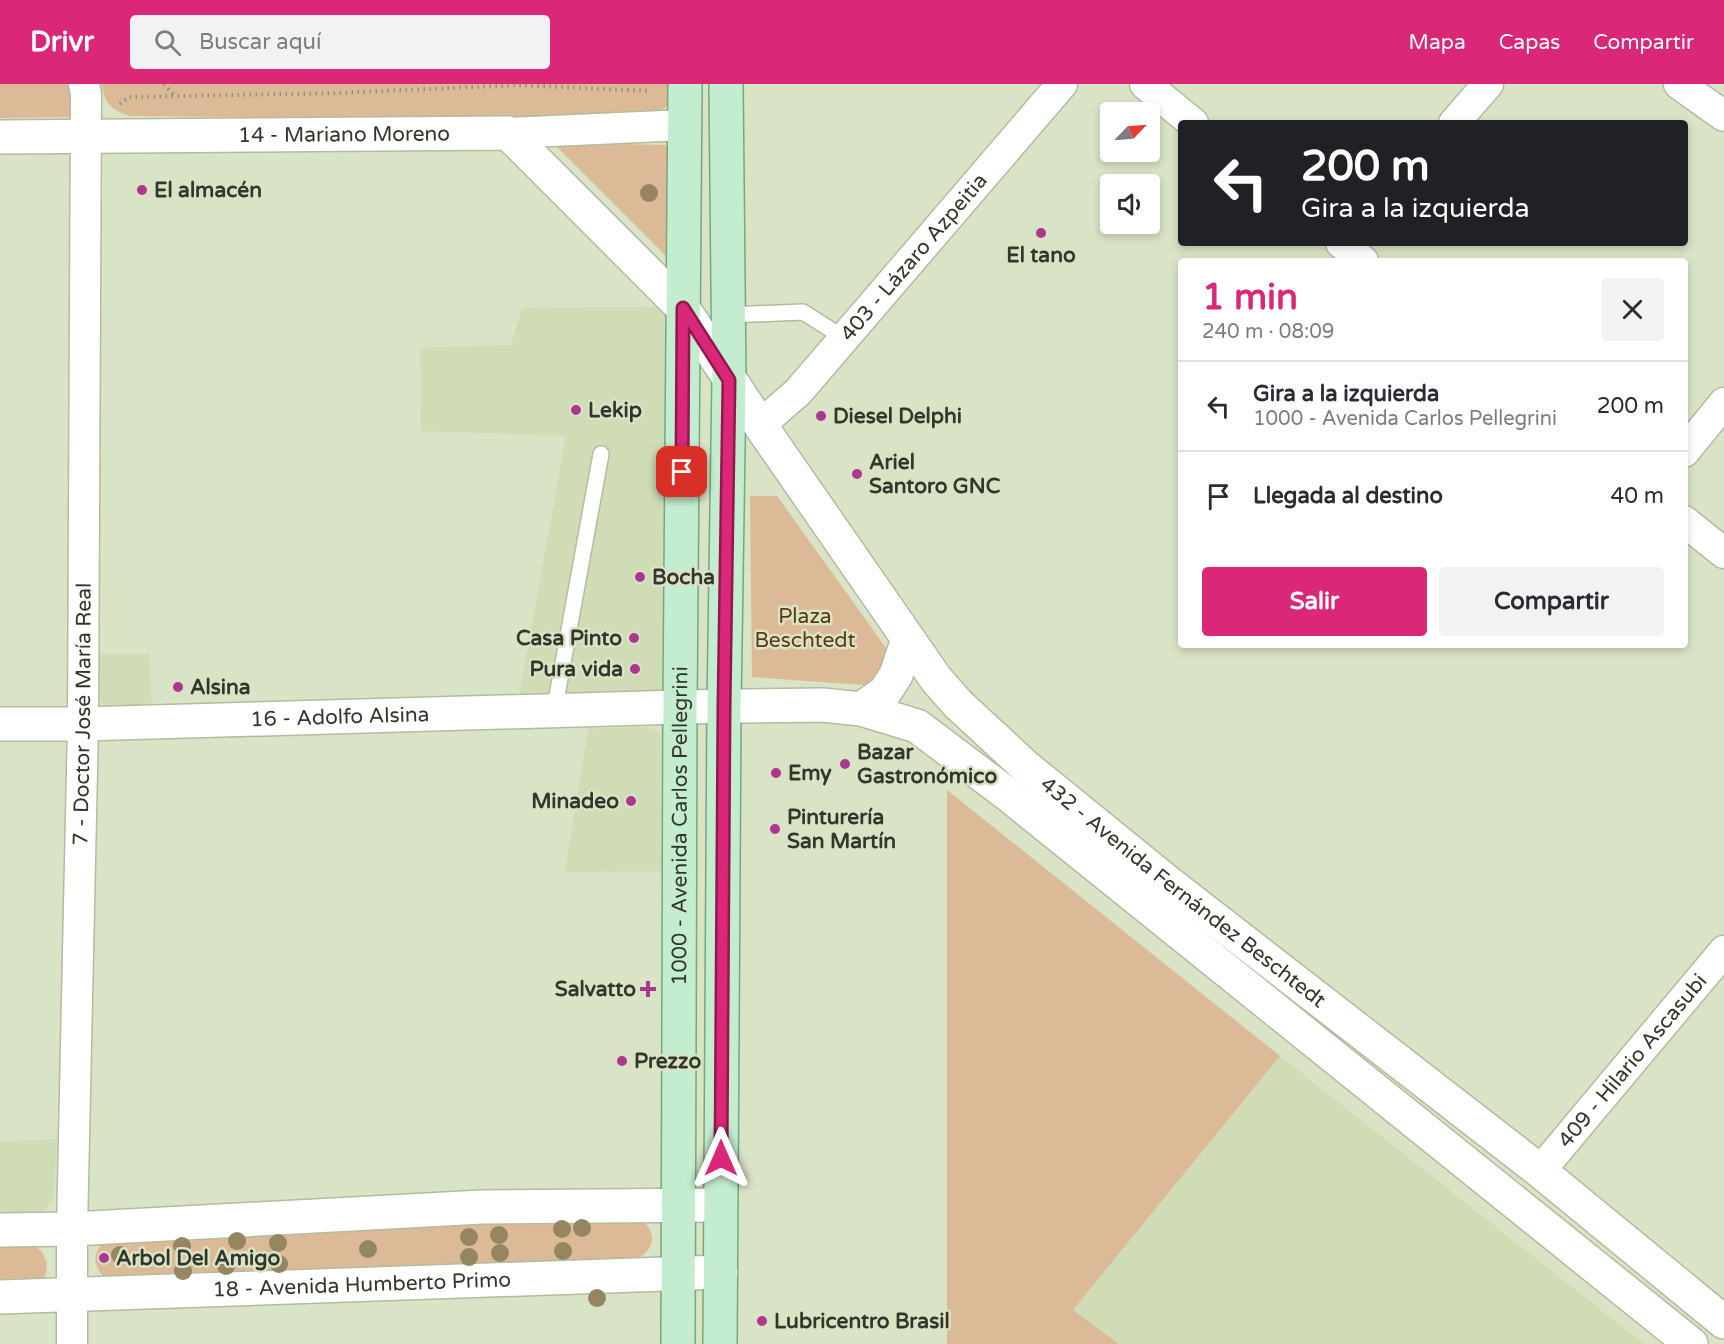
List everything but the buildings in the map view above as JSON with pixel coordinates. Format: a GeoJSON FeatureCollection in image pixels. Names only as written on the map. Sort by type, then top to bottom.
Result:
{"type":"FeatureCollection","features":[{"type":"Feature","properties":{"kind":"main road","name":"1000 - Avenida Carlos Pellegrini"},"geometry":{"type":"LineString","coordinates":[[678,1344],[685,84]]}},
{"type":"Feature","properties":{"kind":"main road","name":"1000 - Avenida Carlos Pellegrini"},"geometry":{"type":"LineString","coordinates":[[720,1344],[724,707],[729,380],[726,84]]}},
{"type":"Feature","properties":{"kind":"main road","name":"14 - Mariano Moreno"},"geometry":{"type":"LineString","coordinates":[[0,137],[508,133]]}},
{"type":"Feature","properties":{"kind":"main road"},"geometry":{"type":"LineString","coordinates":[[508,133],[683,308],[729,380]]}},
{"type":"Feature","properties":{"kind":"main road","name":"432 - Avenida Fernández Beschtedt"},"geometry":{"type":"LineString","coordinates":[[729,380],[936,679],[958,704],[1026,767],[1170,884],[1540,1171],[1724,1322]]}},
{"type":"Feature","properties":{"kind":"main road"},"geometry":{"type":"LineString","coordinates":[[861,709],[885,692],[896,675],[908,639]]}},
{"type":"Feature","properties":{"kind":"main road","name":"432 - Avenida Fernández Beschtedt"},"geometry":{"type":"LineString","coordinates":[[680,707],[823,705],[861,709],[916,726],[1006,793],[1691,1344]]}},
{"type":"Feature","properties":{"kind":"main road","name":"16 - Adolfo Alsina"},"geometry":{"type":"LineString","coordinates":[[0,724],[83,724],[680,707]]}},
{"type":"Feature","properties":{"kind":"main road"},"geometry":{"type":"LineString","coordinates":[[0,1230],[72,1229],[482,1207],[720,1206]]}},
{"type":"Feature","properties":{"kind":"main road","name":"18 - Avenida Humberto Primo"},"geometry":{"type":"LineString","coordinates":[[0,1297],[721,1272]]}},
{"type":"Feature","properties":{"kind":"street","name":"7 - Doctor José María Real"},"geometry":{"type":"LineString","coordinates":[[72,1344],[72,1229],[97,136],[84,84]]}},
{"type":"Feature","properties":{"kind":"street","name":"403 - Lázaro Azpeitia"},"geometry":{"type":"LineString","coordinates":[[760,425],[798,392],[1062,84]]}},
{"type":"Feature","properties":{"kind":"street"},"geometry":{"type":"LineString","coordinates":[[1145,84],[1190,120]]}},
{"type":"Feature","properties":{"kind":"street"},"geometry":{"type":"LineString","coordinates":[[1457,120],[1488,84]]}},
{"type":"Feature","properties":{"kind":"street"},"geometry":{"type":"LineString","coordinates":[[1679,84],[1724,116]]}},
{"type":"Feature","properties":{"kind":"street","name":"14 - Mariano Moreno"},"geometry":{"type":"LineString","coordinates":[[508,133],[685,125]]}},
{"type":"Feature","properties":{"kind":"street"},"geometry":{"type":"LineString","coordinates":[[1688,447],[1724,403]]}},
{"type":"Feature","properties":{"kind":"street"},"geometry":{"type":"LineString","coordinates":[[1688,524],[1724,553]]}},
{"type":"Feature","properties":{"kind":"street","name":"409 - Hilario Ascasubi"},"geometry":{"type":"LineString","coordinates":[[1540,1171],[1724,951]]}},
{"type":"Feature","properties":{"kind":"lane"},"geometry":{"type":"LineString","coordinates":[[728,315],[803,312],[844,338]]}},
{"type":"Feature","properties":{"kind":"lane"},"geometry":{"type":"LineString","coordinates":[[554,712],[601,454]]}},
{"type":"Feature","properties":{"kind":"path"},"geometry":{"type":"LineString","coordinates":[[164,84],[174,96]]}},
{"type":"Feature","properties":{"kind":"path"},"geometry":{"type":"LineString","coordinates":[[97,136],[108,115],[129,97],[339,93],[516,85],[650,91]]}},
{"type":"Feature","properties":{"kind":"shaded area"},"geometry":{"type":"Polygon","coordinates":[[[660,307],[667,313],[670,681],[663,691],[518,703],[566,436],[421,431],[420,348],[511,345],[522,308],[660,307]]]}},
{"type":"Feature","properties":{"kind":"shaded area"},"geometry":{"type":"Polygon","coordinates":[[[97,654],[149,654],[152,710],[108,709],[102,703],[97,693],[97,654]]]}},
{"type":"Feature","properties":{"kind":"shaded area"},"geometry":{"type":"Polygon","coordinates":[[[647,727],[658,731],[667,745],[674,871],[565,872],[588,729],[647,727]]]}},
{"type":"Feature","properties":{"kind":"shaded area"},"geometry":{"type":"Polygon","coordinates":[[[1280,1056],[1644,1344],[1119,1344],[1073,1310],[1280,1056]]]}},
{"type":"Feature","properties":{"kind":"shaded area"},"geometry":{"type":"Polygon","coordinates":[[[57,1139],[52,1201],[45,1209],[27,1214],[0,1215],[0,1142],[57,1139]]]}},
{"type":"Feature","properties":{"kind":"green space"},"geometry":{"type":"Polygon","coordinates":[[[0,84],[76,84],[72,117],[0,118],[0,84]]]}},
{"type":"Feature","properties":{"kind":"green space"},"geometry":{"type":"Polygon","coordinates":[[[102,84],[677,84],[670,103],[657,115],[622,121],[130,116],[110,105],[105,97],[102,84]]]}},
{"type":"Feature","properties":{"kind":"green space"},"geometry":{"type":"Polygon","coordinates":[[[553,143],[670,145],[668,258],[553,143]]]}},
{"type":"Feature","properties":{"kind":"green space","name":"Plaza Beschtedt"},"geometry":{"type":"Polygon","coordinates":[[[750,496],[777,496],[889,652],[877,686],[752,677],[750,496]]]}},
{"type":"Feature","properties":{"kind":"green space"},"geometry":{"type":"Polygon","coordinates":[[[947,790],[1280,1056],[1073,1310],[1119,1344],[947,1344],[947,790]]]}},
{"type":"Feature","properties":{"kind":"green space"},"geometry":{"type":"Polygon","coordinates":[[[638,1216],[649,1228],[652,1240],[647,1252],[633,1261],[108,1282],[96,1261],[97,1251],[105,1240],[638,1216]]]}},
{"type":"Feature","properties":{"kind":"green space"},"geometry":{"type":"Polygon","coordinates":[[[0,1243],[33,1244],[42,1252],[47,1263],[46,1274],[39,1284],[0,1290],[0,1243]]]}},
{"type":"Feature","properties":{"kind":"place","name":"El almacén"},"geometry":{"type":"Point","coordinates":[142,190]}},
{"type":"Feature","properties":{"kind":"place","name":"El tano"},"geometry":{"type":"Point","coordinates":[1041,233]}},
{"type":"Feature","properties":{"kind":"place","name":"Lekip"},"geometry":{"type":"Point","coordinates":[576,410]}},
{"type":"Feature","properties":{"kind":"place","name":"Diesel Delphi"},"geometry":{"type":"Point","coordinates":[821,416]}},
{"type":"Feature","properties":{"kind":"place","name":"Ariel Santoro GNC"},"geometry":{"type":"Point","coordinates":[857,474]}},
{"type":"Feature","properties":{"kind":"place","name":"Bocha"},"geometry":{"type":"Point","coordinates":[640,577]}},
{"type":"Feature","properties":{"kind":"place","name":"Casa Pinto"},"geometry":{"type":"Point","coordinates":[634,638]}},
{"type":"Feature","properties":{"kind":"place","name":"Pura vida"},"geometry":{"type":"Point","coordinates":[635,669]}},
{"type":"Feature","properties":{"kind":"place","name":"Alsina"},"geometry":{"type":"Point","coordinates":[178,687]}},
{"type":"Feature","properties":{"kind":"place","name":"Bazar Gastronómico"},"geometry":{"type":"Point","coordinates":[845,764]}},
{"type":"Feature","properties":{"kind":"place","name":"Emy"},"geometry":{"type":"Point","coordinates":[776,773]}},
{"type":"Feature","properties":{"kind":"place","name":"Minadeo"},"geometry":{"type":"Point","coordinates":[631,801]}},
{"type":"Feature","properties":{"kind":"place","name":"Pinturería San Martín"},"geometry":{"type":"Point","coordinates":[775,829]}},
{"type":"Feature","properties":{"kind":"place","name":"Salvatto"},"geometry":{"type":"Point","coordinates":[648,989]}},
{"type":"Feature","properties":{"kind":"place","name":"Prezzo"},"geometry":{"type":"Point","coordinates":[622,1061]}},
{"type":"Feature","properties":{"kind":"place","name":"Arbol Del Amigo"},"geometry":{"type":"Point","coordinates":[104,1258]}},
{"type":"Feature","properties":{"kind":"place","name":"Lubricentro Brasil"},"geometry":{"type":"Point","coordinates":[762,1321]}},
{"type":"Feature","properties":{"kind":"route"},"geometry":{"type":"LineString","coordinates":[[682,472],[683,308],[729,380],[721,1158]]}}]}
